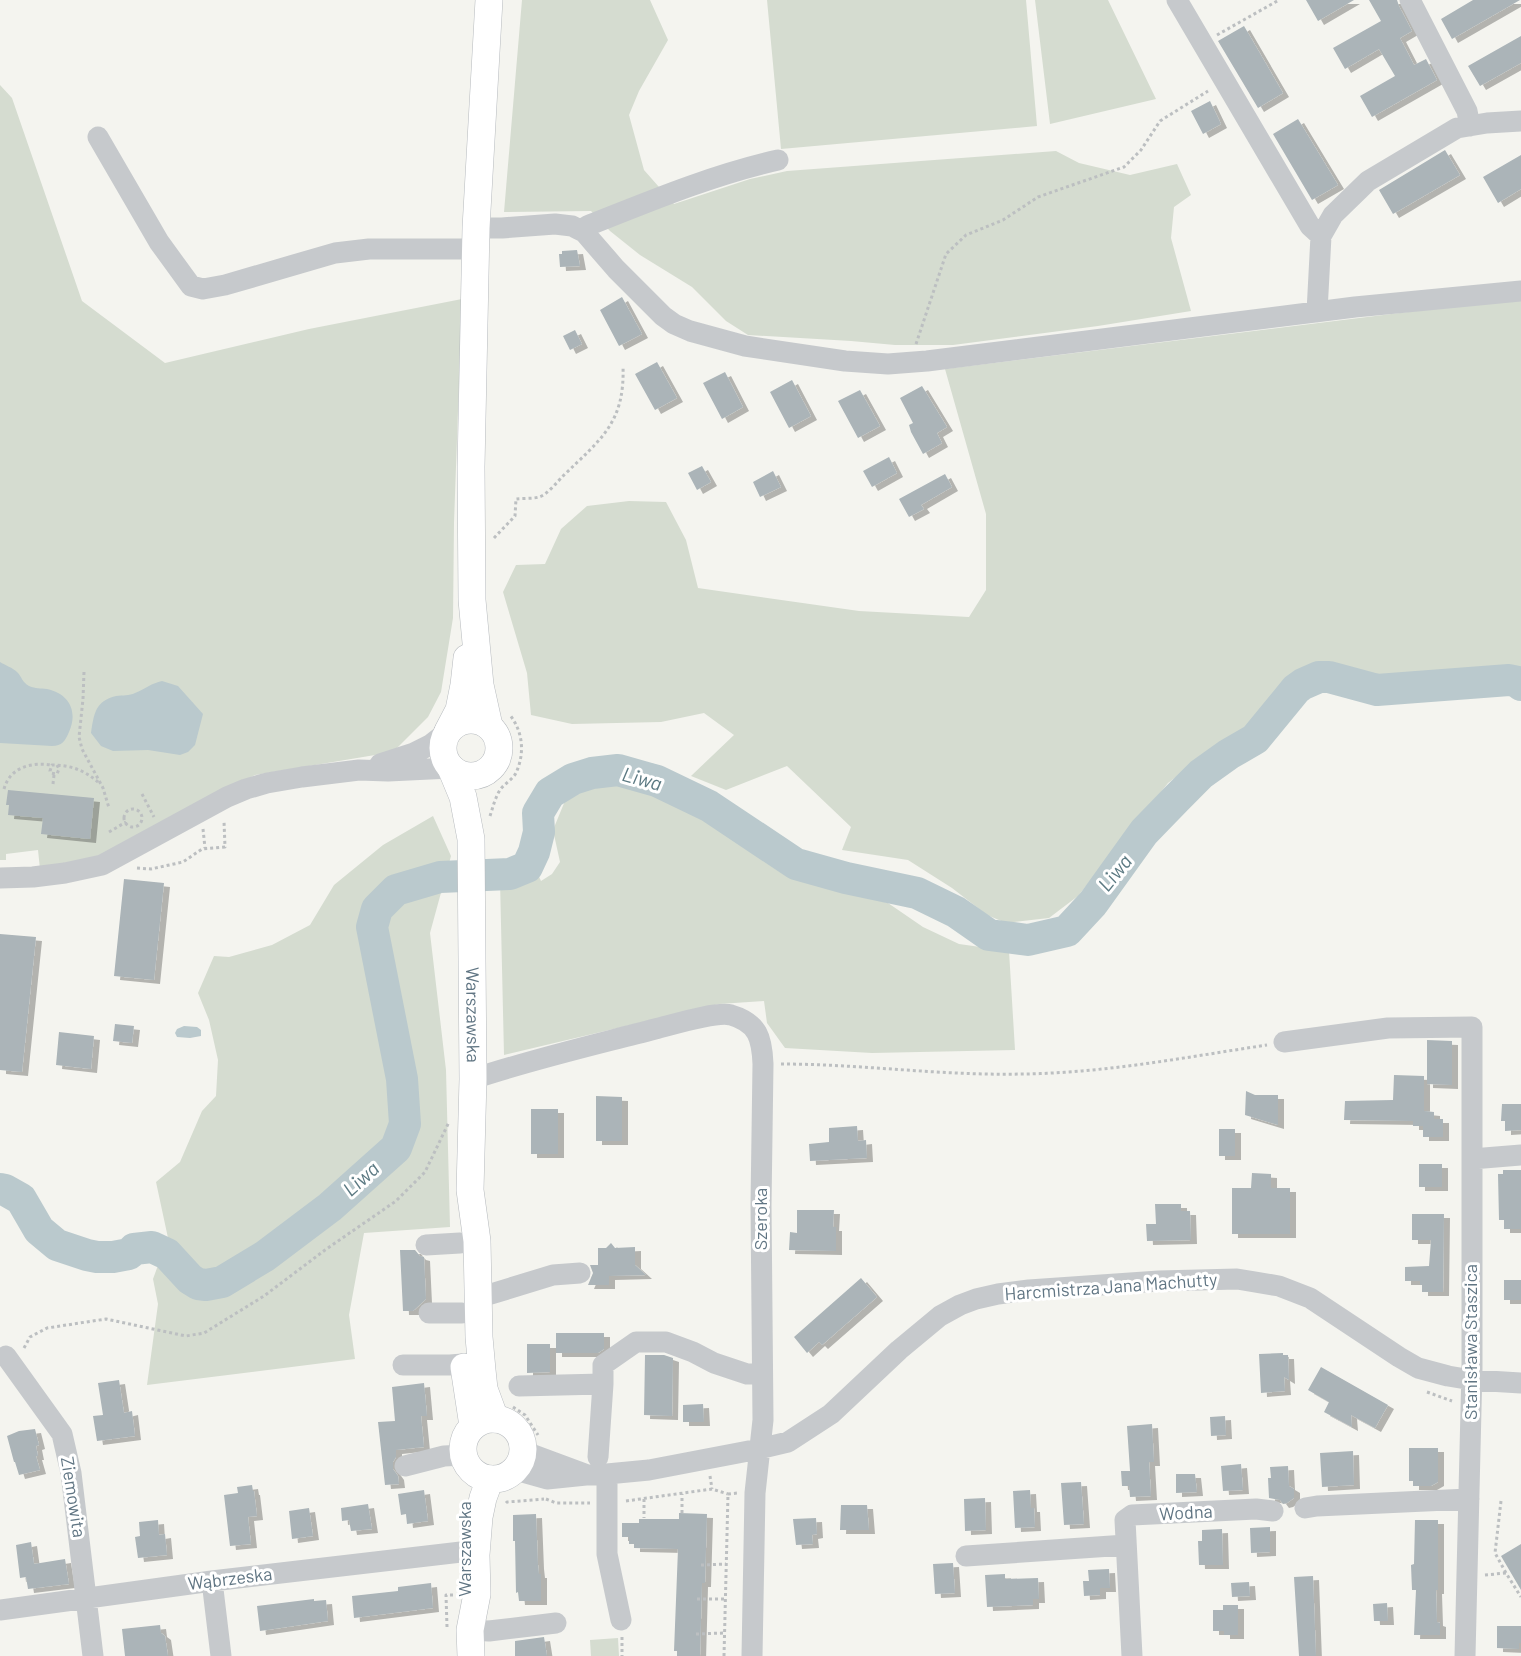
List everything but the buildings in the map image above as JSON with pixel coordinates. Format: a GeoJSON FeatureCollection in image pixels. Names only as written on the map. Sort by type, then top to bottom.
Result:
{"type":"FeatureCollection","features":[{"type":"Feature","properties":{"kind":"main road"},"geometry":{"type":"LineString","coordinates":[[489,0],[476,239],[471,441],[472,600],[480,685],[489,726]]}},
{"type":"Feature","properties":{"kind":"main road"},"geometry":{"type":"LineString","coordinates":[[471,839],[463,797],[442,750],[444,740],[459,710],[464,685],[472,600]]}},
{"type":"Feature","properties":{"kind":"main road"},"geometry":{"type":"LineString","coordinates":[[448,731],[463,721],[481,721],[494,731],[500,748],[494,766],[478,776],[468,777],[451,768]]}},
{"type":"Feature","properties":{"kind":"main road"},"geometry":{"type":"LineString","coordinates":[[471,839],[487,772]]}},
{"type":"Feature","properties":{"kind":"main road","name":"Warszawska"},"geometry":{"type":"LineString","coordinates":[[471,839],[473,1079],[470,1190],[460,1243],[470,1304],[479,1337],[484,1389],[499,1408]]}},
{"type":"Feature","properties":{"kind":"main road","name":"Warszawska"},"geometry":{"type":"LineString","coordinates":[[470,1190],[477,1241],[463,1364],[499,1408]]}},
{"type":"Feature","properties":{"kind":"main road"},"geometry":{"type":"LineString","coordinates":[[499,1408],[506,1422],[516,1429],[522,1439],[526,1453],[508,1476],[499,1479],[474,1467],[463,1445],[466,1434],[499,1408]]}},
{"type":"Feature","properties":{"kind":"main road","name":"Warszawska"},"geometry":{"type":"LineString","coordinates":[[471,1643],[462,1594],[461,1552],[464,1507],[474,1467]]}},
{"type":"Feature","properties":{"kind":"main road","name":"Warszawska"},"geometry":{"type":"LineString","coordinates":[[471,1643],[477,1594],[476,1555],[479,1517],[483,1498],[474,1467]]}},
{"type":"Feature","properties":{"kind":"street"},"geometry":{"type":"LineString","coordinates":[[1178,0],[1310,226],[1321,236]]}},
{"type":"Feature","properties":{"kind":"street"},"geometry":{"type":"LineString","coordinates":[[1410,0],[1467,111],[1470,126]]}},
{"type":"Feature","properties":{"kind":"street"},"geometry":{"type":"LineString","coordinates":[[1317,312],[1321,236],[1334,214],[1368,182],[1457,128],[1521,121]]}},
{"type":"Feature","properties":{"kind":"street"},"geometry":{"type":"LineString","coordinates":[[98,137],[159,242],[191,286],[203,289],[225,285],[334,253],[476,239],[502,228],[555,224],[572,226],[584,232],[645,300],[674,324],[690,331],[745,346],[845,361],[910,362],[1317,312],[1521,291]]}},
{"type":"Feature","properties":{"kind":"street"},"geometry":{"type":"LineString","coordinates":[[584,232],[587,226],[675,191],[778,160]]}},
{"type":"Feature","properties":{"kind":"street"},"geometry":{"type":"LineString","coordinates":[[359,770],[430,746],[448,731]]}},
{"type":"Feature","properties":{"kind":"street"},"geometry":{"type":"LineString","coordinates":[[0,878],[65,873],[102,865],[227,797],[267,783],[359,770],[451,768]]}},
{"type":"Feature","properties":{"kind":"street","name":"Szeroka"},"geometry":{"type":"LineString","coordinates":[[473,1079],[702,1017],[729,1014],[747,1022],[756,1030],[763,1045],[760,1205],[763,1420],[759,1449]]}},
{"type":"Feature","properties":{"kind":"street","name":"Stanisława Staszica"},"geometry":{"type":"LineString","coordinates":[[1284,1042],[1388,1028],[1472,1027],[1472,1380],[1465,1656]]}},
{"type":"Feature","properties":{"kind":"street"},"geometry":{"type":"LineString","coordinates":[[1472,1160],[1521,1155]]}},
{"type":"Feature","properties":{"kind":"street"},"geometry":{"type":"LineString","coordinates":[[426,1245],[460,1243]]}},
{"type":"Feature","properties":{"kind":"street"},"geometry":{"type":"LineString","coordinates":[[429,1313],[470,1304],[491,1294],[553,1275],[580,1273]]}},
{"type":"Feature","properties":{"kind":"street","name":"Harcmistrza Jana Machutty"},"geometry":{"type":"LineString","coordinates":[[526,1453],[548,1479],[585,1474],[602,1466],[649,1470],[788,1442],[831,1414],[899,1350],[940,1316],[976,1299],[1029,1290],[1237,1279],[1279,1286],[1310,1298],[1418,1368],[1472,1380],[1521,1383]]}},
{"type":"Feature","properties":{"kind":"street"},"geometry":{"type":"LineString","coordinates":[[621,1620],[608,1554],[607,1503],[602,1466],[603,1365],[636,1342],[666,1342],[714,1363],[747,1374],[762,1374]]}},
{"type":"Feature","properties":{"kind":"street","name":"Ziemowita"},"geometry":{"type":"LineString","coordinates":[[9,1359],[62,1434],[70,1473],[93,1656]]}},
{"type":"Feature","properties":{"kind":"street"},"geometry":{"type":"LineString","coordinates":[[402,1365],[463,1364]]}},
{"type":"Feature","properties":{"kind":"street"},"geometry":{"type":"LineString","coordinates":[[499,1408],[603,1384]]}},
{"type":"Feature","properties":{"kind":"street"},"geometry":{"type":"LineString","coordinates":[[752,1656],[755,1493],[759,1449]]}},
{"type":"Feature","properties":{"kind":"street"},"geometry":{"type":"LineString","coordinates":[[405,1466],[444,1456],[474,1467]]}},
{"type":"Feature","properties":{"kind":"street"},"geometry":{"type":"LineString","coordinates":[[1305,1508],[1469,1500]]}},
{"type":"Feature","properties":{"kind":"street","name":"Wodna"},"geometry":{"type":"LineString","coordinates":[[1132,1656],[1125,1520],[1132,1515],[1256,1509],[1273,1511]]}},
{"type":"Feature","properties":{"kind":"street"},"geometry":{"type":"LineString","coordinates":[[966,1556],[1126,1545]]}},
{"type":"Feature","properties":{"kind":"street","name":"Wąbrzeska"},"geometry":{"type":"LineString","coordinates":[[0,1610],[212,1581],[461,1552]]}},
{"type":"Feature","properties":{"kind":"street"},"geometry":{"type":"LineString","coordinates":[[212,1581],[221,1656]]}},
{"type":"Feature","properties":{"kind":"street"},"geometry":{"type":"LineString","coordinates":[[471,1643],[489,1631],[556,1623]]}},
{"type":"Feature","properties":{"kind":"path"},"geometry":{"type":"LineString","coordinates":[[1203,43],[1279,0]]}},
{"type":"Feature","properties":{"kind":"path"},"geometry":{"type":"LineString","coordinates":[[910,362],[946,254],[966,235],[1004,220],[1038,197],[1124,167],[1141,150],[1160,121],[1225,81]]}},
{"type":"Feature","properties":{"kind":"path"},"geometry":{"type":"LineString","coordinates":[[491,541],[515,516],[516,499],[541,497],[593,447],[611,425],[619,408],[623,386],[623,366]]}},
{"type":"Feature","properties":{"kind":"path"},"geometry":{"type":"LineString","coordinates":[[84,672],[79,736],[82,749],[101,785],[109,808]]}},
{"type":"Feature","properties":{"kind":"path"},"geometry":{"type":"LineString","coordinates":[[495,800],[501,789],[515,774],[522,755],[521,736]]}},
{"type":"Feature","properties":{"kind":"path"},"geometry":{"type":"LineString","coordinates":[[4,789],[9,776],[21,767],[30,765],[78,768],[101,785]]}},
{"type":"Feature","properties":{"kind":"path"},"geometry":{"type":"LineString","coordinates":[[54,774],[59,772],[55,765]]}},
{"type":"Feature","properties":{"kind":"path"},"geometry":{"type":"LineString","coordinates":[[53,784],[54,774],[50,771],[55,765]]}},
{"type":"Feature","properties":{"kind":"path"},"geometry":{"type":"LineString","coordinates":[[142,794],[150,810],[142,814]]}},
{"type":"Feature","properties":{"kind":"path"},"geometry":{"type":"LineString","coordinates":[[129,810],[137,810],[142,814],[142,820],[137,826],[131,827],[126,822],[125,815],[129,810]]}},
{"type":"Feature","properties":{"kind":"path"},"geometry":{"type":"LineString","coordinates":[[109,832],[126,822]]}},
{"type":"Feature","properties":{"kind":"path"},"geometry":{"type":"LineString","coordinates":[[763,1064],[825,1064],[944,1072],[1024,1074],[1099,1069],[1284,1042]]}},
{"type":"Feature","properties":{"kind":"path"},"geometry":{"type":"LineString","coordinates":[[9,1359],[23,1349],[30,1337],[47,1328],[106,1319],[186,1336],[204,1333],[264,1296],[396,1201],[425,1172],[450,1120]]}},
{"type":"Feature","properties":{"kind":"path"},"geometry":{"type":"LineString","coordinates":[[1425,1391],[1455,1402],[1471,1402]]}},
{"type":"Feature","properties":{"kind":"path"},"geometry":{"type":"LineString","coordinates":[[499,1408],[525,1415],[526,1453]]}},
{"type":"Feature","properties":{"kind":"path"},"geometry":{"type":"LineString","coordinates":[[546,1498],[556,1503],[607,1503],[712,1489],[728,1494],[755,1493]]}},
{"type":"Feature","properties":{"kind":"path"},"geometry":{"type":"LineString","coordinates":[[682,1493],[682,1513]]}},
{"type":"Feature","properties":{"kind":"path"},"geometry":{"type":"LineString","coordinates":[[724,1656],[728,1494]]}},
{"type":"Feature","properties":{"kind":"path"},"geometry":{"type":"LineString","coordinates":[[644,1498],[644,1518]]}},
{"type":"Feature","properties":{"kind":"path"},"geometry":{"type":"LineString","coordinates":[[1501,1502],[1495,1553],[1521,1597]]}},
{"type":"Feature","properties":{"kind":"path"},"geometry":{"type":"LineString","coordinates":[[701,1565],[726,1564]]}},
{"type":"Feature","properties":{"kind":"path"},"geometry":{"type":"LineString","coordinates":[[1466,1579],[1506,1573]]}},
{"type":"Feature","properties":{"kind":"path"},"geometry":{"type":"LineString","coordinates":[[697,1599],[726,1599]]}},
{"type":"Feature","properties":{"kind":"path"},"geometry":{"type":"LineString","coordinates":[[696,1634],[725,1633]]}},
{"type":"Feature","properties":{"kind":"shaded area"},"geometry":{"type":"Polygon","coordinates":[[[522,0],[650,0],[668,40],[639,91],[629,115],[644,170],[674,204],[750,179],[787,171],[1056,151],[1079,163],[1130,175],[1177,164],[1191,195],[1174,207],[1171,238],[1191,311],[953,345],[895,345],[748,335],[726,321],[692,287],[640,255],[610,231],[591,211],[504,212],[522,0]]]}},
{"type":"Feature","properties":{"kind":"shaded area"},"geometry":{"type":"Polygon","coordinates":[[[767,0],[1026,0],[1037,126],[781,149],[767,0]]]}},
{"type":"Feature","properties":{"kind":"shaded area"},"geometry":{"type":"Polygon","coordinates":[[[1035,0],[1108,0],[1156,99],[1050,124],[1035,0]]]}},
{"type":"Feature","properties":{"kind":"shaded area"},"geometry":{"type":"Polygon","coordinates":[[[0,85],[12,98],[82,301],[165,363],[309,329],[462,299],[453,618],[441,692],[428,717],[393,752],[255,775],[105,855],[40,869],[38,850],[6,854],[6,860],[0,860],[0,85]]]}},
{"type":"Feature","properties":{"kind":"shaded area"},"geometry":{"type":"Polygon","coordinates":[[[1521,298],[1521,677],[1459,673],[1389,677],[1331,668],[1278,693],[1254,726],[1221,743],[1168,783],[1078,896],[1049,918],[1006,923],[987,915],[952,888],[908,860],[842,850],[851,827],[787,766],[726,790],[691,776],[734,735],[704,713],[661,722],[572,724],[531,715],[527,673],[503,592],[516,565],[545,564],[561,529],[587,506],[629,501],[666,502],[686,540],[698,588],[859,611],[969,617],[986,590],[986,514],[945,369],[1521,298]]]}},
{"type":"Feature","properties":{"kind":"shaded area"},"geometry":{"type":"Polygon","coordinates":[[[0,662],[19,674],[29,686],[55,691],[70,705],[72,725],[61,744],[52,746],[0,743],[0,662]]]}},
{"type":"Feature","properties":{"kind":"shaded area"},"geometry":{"type":"Polygon","coordinates":[[[162,681],[178,686],[203,714],[195,745],[188,752],[180,755],[148,750],[113,751],[101,746],[91,733],[95,714],[100,705],[109,698],[133,694],[162,681]]]}},
{"type":"Feature","properties":{"kind":"shaded area"},"geometry":{"type":"Polygon","coordinates":[[[614,778],[669,793],[765,850],[788,872],[888,903],[923,927],[959,944],[1009,951],[1015,1050],[872,1053],[785,1048],[767,1023],[764,1001],[719,1004],[504,1055],[500,880],[527,876],[536,870],[541,881],[552,874],[560,862],[553,830],[567,796],[614,778]]]}},
{"type":"Feature","properties":{"kind":"shaded area"},"geometry":{"type":"Polygon","coordinates":[[[433,816],[451,856],[430,933],[446,1070],[450,1227],[364,1233],[349,1315],[355,1359],[147,1385],[158,1304],[153,1279],[168,1238],[156,1182],[180,1162],[202,1111],[216,1096],[218,1060],[209,1020],[198,993],[214,956],[229,957],[272,945],[310,925],[334,885],[383,845],[433,816]]]}},
{"type":"Feature","properties":{"kind":"shaded area"},"geometry":{"type":"Polygon","coordinates":[[[184,1026],[197,1027],[201,1030],[201,1036],[177,1037],[175,1033],[177,1029],[184,1026]]]}},
{"type":"Feature","properties":{"kind":"shaded area"},"geometry":{"type":"Polygon","coordinates":[[[618,1638],[619,1656],[591,1656],[590,1640],[618,1638]]]}},
{"type":"Feature","properties":{"kind":"waterway","name":"Liwa"},"geometry":{"type":"LineString","coordinates":[[0,1189],[21,1199],[39,1230],[57,1245],[97,1257],[113,1257],[129,1254],[134,1249],[152,1247],[167,1254],[190,1279],[198,1284],[222,1282],[265,1256],[330,1207],[396,1148],[405,1124],[402,1079],[372,927],[377,909],[396,890],[440,877],[510,874],[527,867],[539,832],[538,813],[550,793],[573,779],[592,773],[618,770],[657,781],[709,806],[796,864],[846,878],[917,893],[956,912],[989,935],[1028,940],[1067,931],[1093,903],[1144,832],[1201,774],[1255,739],[1296,689],[1303,684],[1319,677],[1329,677],[1377,690],[1509,680],[1521,685]]}}]}
